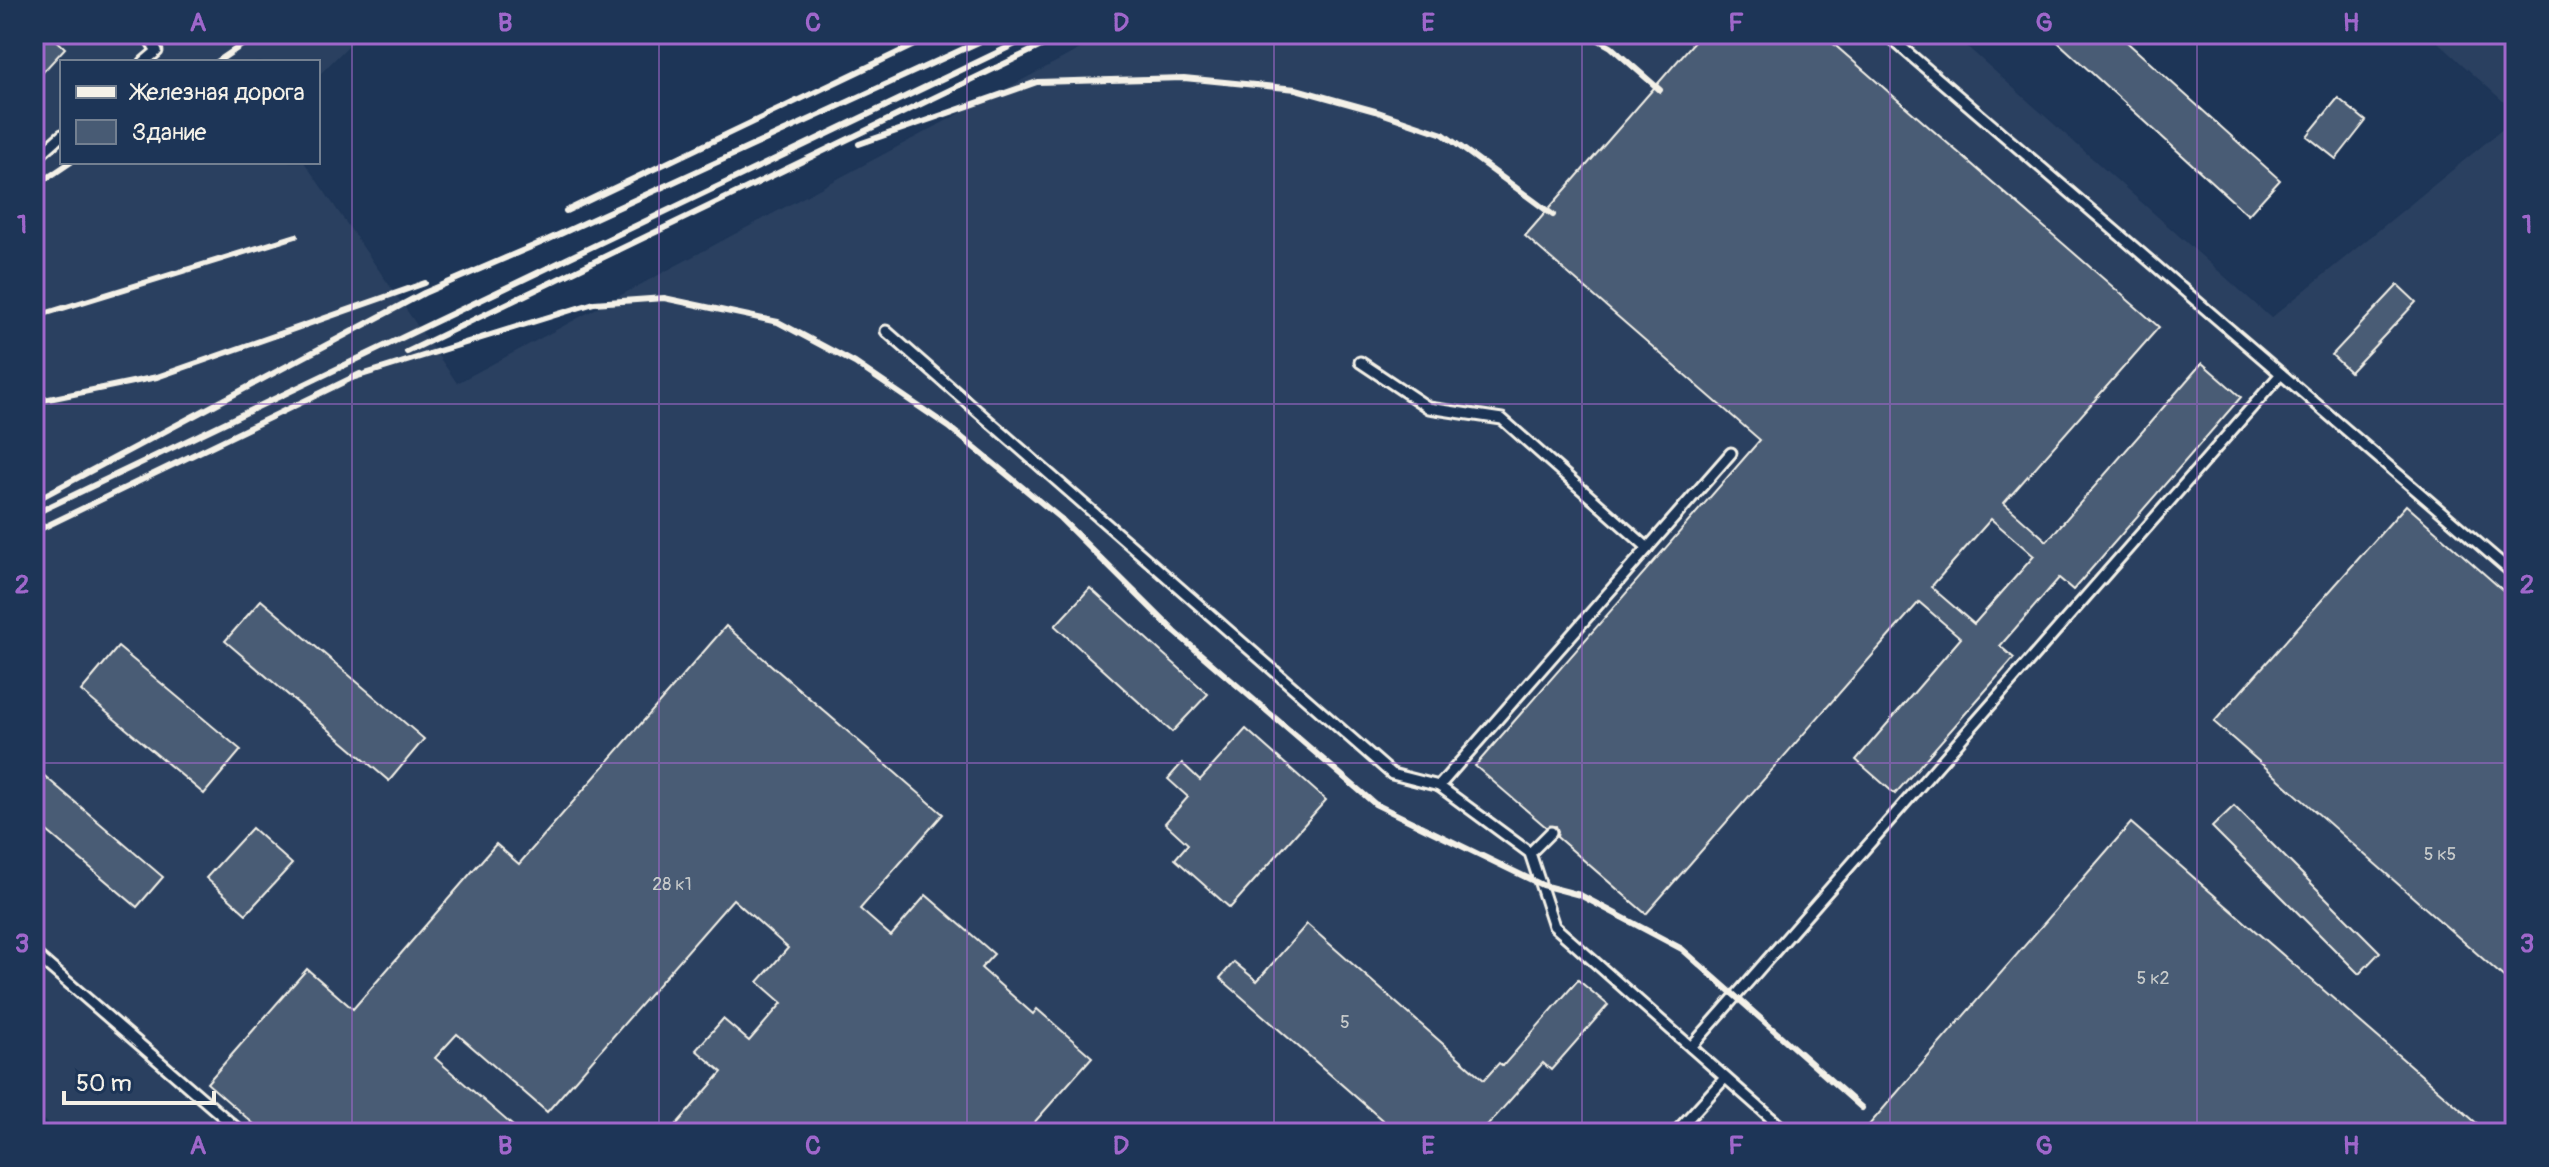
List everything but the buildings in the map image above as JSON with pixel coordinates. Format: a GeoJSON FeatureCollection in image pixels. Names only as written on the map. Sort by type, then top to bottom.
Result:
{"type":"FeatureCollection","features":[{"type":"Feature","properties":{"kind":"lane"},"geometry":{"type":"LineString","coordinates":[[146,34],[157,51],[146,60]]}},
{"type":"Feature","properties":{"kind":"lane"},"geometry":{"type":"LineString","coordinates":[[1886,34],[2515,575]]}},
{"type":"Feature","properties":{"kind":"lane"},"geometry":{"type":"LineString","coordinates":[[34,160],[60,137]]}},
{"type":"Feature","properties":{"kind":"lane"},"geometry":{"type":"LineString","coordinates":[[886,331],[1392,774],[1439,786],[1530,853],[1554,926],[1788,1133]]}},
{"type":"Feature","properties":{"kind":"lane"},"geometry":{"type":"LineString","coordinates":[[1360,362],[1429,408],[1502,419],[1648,548]]}},
{"type":"Feature","properties":{"kind":"lane"},"geometry":{"type":"LineString","coordinates":[[1691,1047],[2281,374]]}},
{"type":"Feature","properties":{"kind":"lane"},"geometry":{"type":"LineString","coordinates":[[1439,786],[1731,453]]}},
{"type":"Feature","properties":{"kind":"lane"},"geometry":{"type":"LineString","coordinates":[[1530,853],[1551,832]]}},
{"type":"Feature","properties":{"kind":"lane"},"geometry":{"type":"LineString","coordinates":[[34,953],[242,1133]]}},
{"type":"Feature","properties":{"kind":"lane"},"geometry":{"type":"LineString","coordinates":[[1675,1133],[1725,1078]]}},
{"type":"Feature","properties":{"kind":"shaded area"},"geometry":{"type":"Polygon","coordinates":[[[34,34],[360,34],[320,74],[320,60],[60,60],[60,164],[305,164],[457,383],[1108,34],[1953,34],[2271,318],[2515,119],[2515,1133],[58,1133],[34,1112],[34,34]]]}},
{"type":"Feature","properties":{"kind":"shaded area"},"geometry":{"type":"Polygon","coordinates":[[[2429,34],[2515,34],[2515,112],[2429,34]]]}},
{"type":"Feature","properties":{"kind":"railway"},"geometry":{"type":"LineString","coordinates":[[220,60],[258,34]]}},
{"type":"Feature","properties":{"kind":"railway"},"geometry":{"type":"LineString","coordinates":[[566,211],[937,34]]}},
{"type":"Feature","properties":{"kind":"railway"},"geometry":{"type":"LineString","coordinates":[[34,501],[424,293],[545,241],[996,34]]}},
{"type":"Feature","properties":{"kind":"railway"},"geometry":{"type":"LineString","coordinates":[[34,514],[1036,34]]}},
{"type":"Feature","properties":{"kind":"railway"},"geometry":{"type":"LineString","coordinates":[[407,352],[1066,34]]}},
{"type":"Feature","properties":{"kind":"railway"},"geometry":{"type":"LineString","coordinates":[[1588,34],[1611,47],[1660,90]]}},
{"type":"Feature","properties":{"kind":"railway"},"geometry":{"type":"LineString","coordinates":[[859,144],[1037,82],[1184,78],[1296,89],[1443,134],[1553,215]]}},
{"type":"Feature","properties":{"kind":"railway"},"geometry":{"type":"LineString","coordinates":[[34,187],[68,164]]}},
{"type":"Feature","properties":{"kind":"railway"},"geometry":{"type":"LineString","coordinates":[[34,317],[296,236]]}},
{"type":"Feature","properties":{"kind":"railway"},"geometry":{"type":"LineString","coordinates":[[34,402],[157,377],[425,283]]}},
{"type":"Feature","properties":{"kind":"railway"},"geometry":{"type":"LineString","coordinates":[[352,378],[594,303],[664,298],[778,322],[855,363],[949,427],[1060,518],[1175,632],[1375,804],[1542,885],[1580,895],[1682,949],[1862,1108]]}},
{"type":"Feature","properties":{"kind":"railway"},"geometry":{"type":"LineString","coordinates":[[34,532],[360,374]]}}]}
